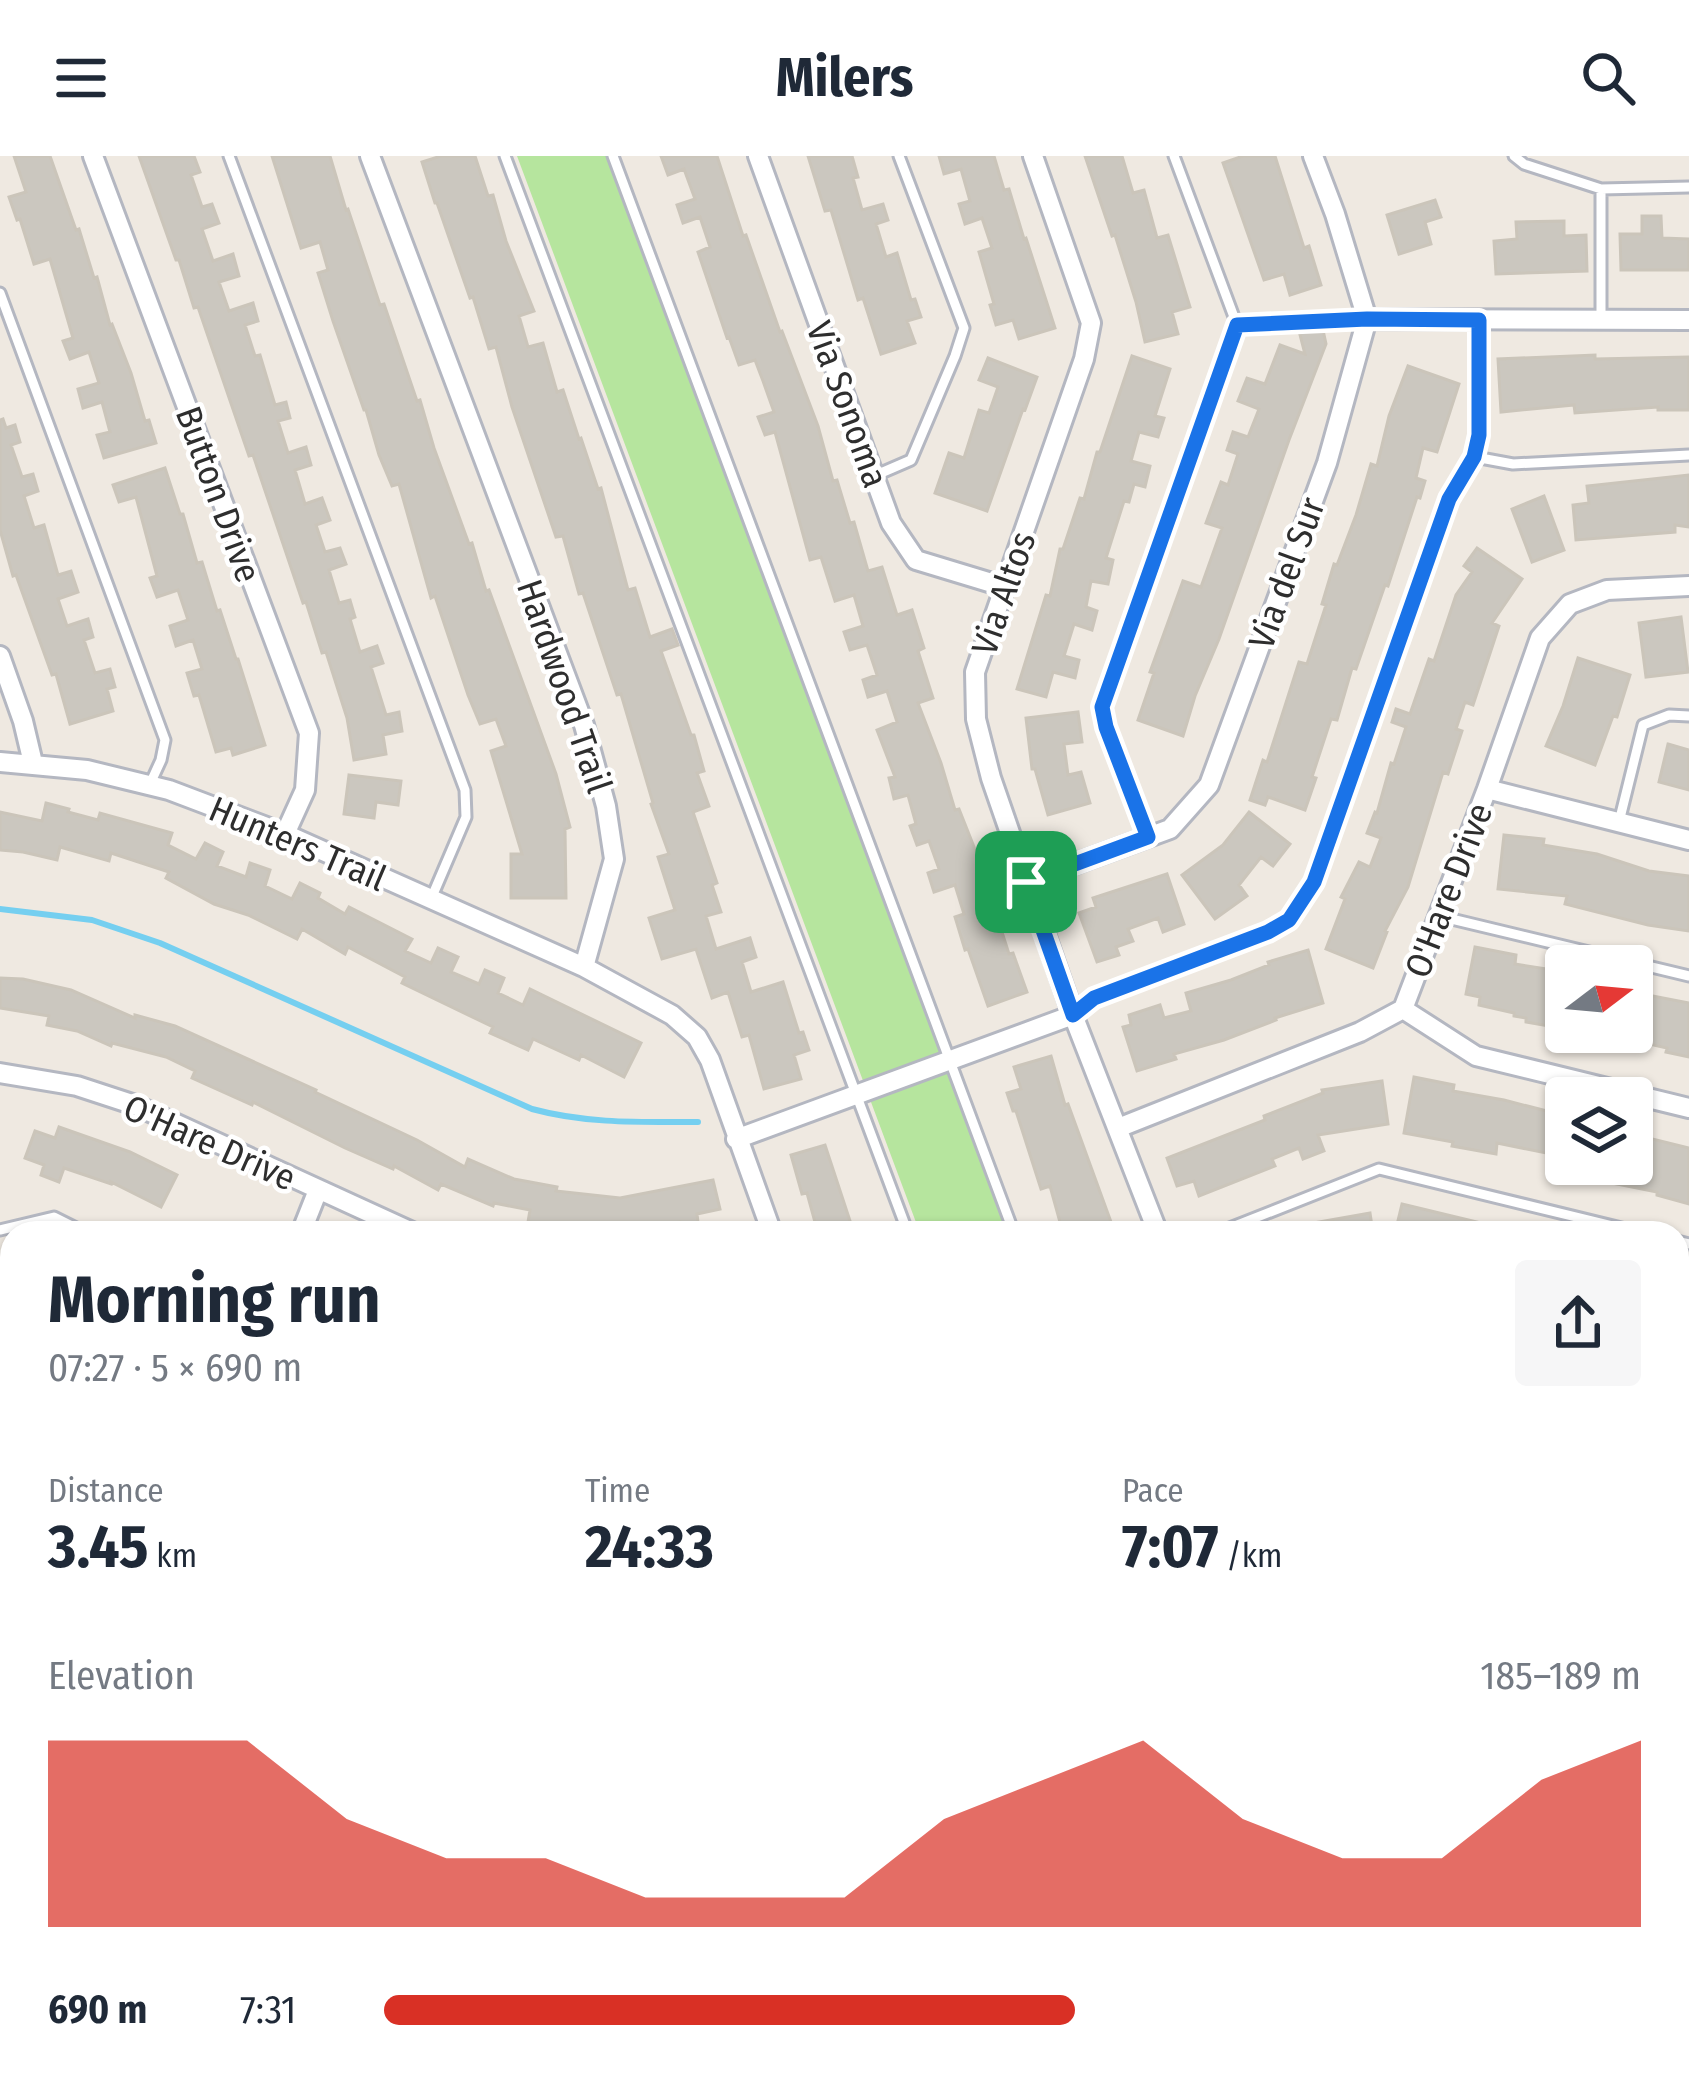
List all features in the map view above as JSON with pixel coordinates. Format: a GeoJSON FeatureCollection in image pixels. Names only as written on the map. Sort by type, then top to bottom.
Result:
{"type":"FeatureCollection","features":[{"type":"Feature","properties":{"kind":"street","name":"Button Drive"},"geometry":{"type":"LineString","coordinates":[[93,156],[309,733],[304,790],[285,834]]}},
{"type":"Feature","properties":{"kind":"street","name":"Hardwood Trail"},"geometry":{"type":"LineString","coordinates":[[370,156],[584,724],[607,806],[614,859],[584,967]]}},
{"type":"Feature","properties":{"kind":"street","name":"Via Sonoma"},"geometry":{"type":"LineString","coordinates":[[758,156],[891,523],[916,560],[1005,587]]}},
{"type":"Feature","properties":{"kind":"street","name":"Via Altos"},"geometry":{"type":"LineString","coordinates":[[1033,156],[1091,323],[1084,359],[975,672],[976,719],[991,778],[1073,1015],[1153,1221]]}},
{"type":"Feature","properties":{"kind":"street"},"geometry":{"type":"LineString","coordinates":[[1313,156],[1367,319],[1689,320]]}},
{"type":"Feature","properties":{"kind":"street","name":"Via del Sur"},"geometry":{"type":"LineString","coordinates":[[1026,882],[1170,829],[1209,785],[1327,463],[1367,319]]}},
{"type":"Feature","properties":{"kind":"street","name":"O'Hare Drive"},"geometry":{"type":"LineString","coordinates":[[1118,1128],[1360,1032],[1403,1009],[1540,638],[1570,604],[1607,590],[1689,586]]}},
{"type":"Feature","properties":{"kind":"street"},"geometry":{"type":"LineString","coordinates":[[0,656],[33,763]]}},
{"type":"Feature","properties":{"kind":"street","name":"Hunters Trail"},"geometry":{"type":"LineString","coordinates":[[0,762],[87,770],[149,785],[285,834],[584,967]]}},
{"type":"Feature","properties":{"kind":"street"},"geometry":{"type":"LineString","coordinates":[[1487,789],[1689,840]]}},
{"type":"Feature","properties":{"kind":"street"},"geometry":{"type":"LineString","coordinates":[[584,967],[672,1015],[698,1037],[767,1221]]}},
{"type":"Feature","properties":{"kind":"street"},"geometry":{"type":"LineString","coordinates":[[1403,1009],[1477,1056],[1689,1108]]}},
{"type":"Feature","properties":{"kind":"street"},"geometry":{"type":"LineString","coordinates":[[736,1139],[1073,1015]]}},
{"type":"Feature","properties":{"kind":"street","name":"O'Hare Drive"},"geometry":{"type":"LineString","coordinates":[[0,1072],[76,1086],[135,1105],[387,1221]]}},
{"type":"Feature","properties":{"kind":"street"},"geometry":{"type":"LineString","coordinates":[[306,1221],[318,1190]]}},
{"type":"Feature","properties":{"kind":"lane"},"geometry":{"type":"LineString","coordinates":[[229,156],[465,790],[466,817],[431,899]]}},
{"type":"Feature","properties":{"kind":"lane"},"geometry":{"type":"LineString","coordinates":[[505,156],[904,1221]]}},
{"type":"Feature","properties":{"kind":"lane"},"geometry":{"type":"LineString","coordinates":[[613,156],[1010,1221]]}},
{"type":"Feature","properties":{"kind":"lane"},"geometry":{"type":"LineString","coordinates":[[874,476],[910,460],[964,328],[899,156]]}},
{"type":"Feature","properties":{"kind":"lane"},"geometry":{"type":"LineString","coordinates":[[1148,837],[1102,707],[1237,325],[1174,156]]}},
{"type":"Feature","properties":{"kind":"lane"},"geometry":{"type":"LineString","coordinates":[[1514,156],[1524,164],[1600,189],[1689,187]]}},
{"type":"Feature","properties":{"kind":"lane"},"geometry":{"type":"LineString","coordinates":[[1600,189],[1600,321]]}},
{"type":"Feature","properties":{"kind":"lane"},"geometry":{"type":"LineString","coordinates":[[0,293],[165,740],[149,785]]}},
{"type":"Feature","properties":{"kind":"lane"},"geometry":{"type":"LineString","coordinates":[[1237,325],[1367,319]]}},
{"type":"Feature","properties":{"kind":"lane"},"geometry":{"type":"LineString","coordinates":[[1073,1015],[1094,998],[1268,932],[1289,920],[1314,882],[1449,499],[1474,457],[1479,435],[1479,320]]}},
{"type":"Feature","properties":{"kind":"lane"},"geometry":{"type":"LineString","coordinates":[[1474,457],[1513,464],[1689,455]]}},
{"type":"Feature","properties":{"kind":"lane"},"geometry":{"type":"LineString","coordinates":[[1618,822],[1643,725],[1669,715],[1689,716]]}},
{"type":"Feature","properties":{"kind":"lane"},"geometry":{"type":"LineString","coordinates":[[1438,916],[1689,976]]}},
{"type":"Feature","properties":{"kind":"lane"},"geometry":{"type":"LineString","coordinates":[[1247,1221],[1379,1169],[1593,1221]]}},
{"type":"Feature","properties":{"kind":"green space"},"geometry":{"type":"Polygon","coordinates":[[[517,156],[609,156],[1007,1221],[916,1221],[517,156]]]}},
{"type":"Feature","properties":{"kind":"building"},"geometry":{"type":"Polygon","coordinates":[[[14,156],[50,156],[156,443],[104,458],[97,435],[110,432],[102,402],[83,408],[78,389],[99,383],[89,352],[70,359],[63,341],[73,338],[50,259],[34,264],[17,220],[9,197],[26,192],[14,156]]]}},
{"type":"Feature","properties":{"kind":"building"},"geometry":{"type":"Polygon","coordinates":[[[139,156],[194,156],[200,172],[191,175],[202,207],[212,204],[219,223],[202,229],[213,261],[233,254],[239,276],[219,282],[229,311],[253,303],[258,321],[245,325],[275,405],[286,402],[290,418],[278,421],[288,453],[306,447],[311,465],[295,470],[305,504],[322,498],[330,520],[316,525],[325,552],[340,548],[346,564],[329,570],[339,603],[350,600],[360,652],[377,646],[383,663],[371,667],[386,715],[399,712],[402,731],[383,735],[386,754],[354,760],[347,718],[326,652],[322,653],[303,603],[253,455],[249,456],[139,156]]]}},
{"type":"Feature","properties":{"kind":"building"},"geometry":{"type":"Polygon","coordinates":[[[272,156],[330,156],[380,305],[384,304],[556,774],[570,827],[565,829],[566,898],[511,898],[511,854],[522,854],[491,751],[506,746],[496,719],[480,724],[468,695],[435,596],[431,598],[399,484],[392,486],[379,455],[333,321],[318,273],[328,270],[320,242],[301,248],[272,156]]]}},
{"type":"Feature","properties":{"kind":"building"},"geometry":{"type":"Polygon","coordinates":[[[441,156],[475,156],[534,311],[519,316],[528,347],[543,343],[557,392],[563,390],[601,488],[628,590],[635,588],[650,637],[672,629],[678,645],[661,651],[694,735],[704,771],[697,773],[709,806],[693,812],[717,883],[712,885],[721,912],[706,916],[716,949],[750,938],[756,957],[742,962],[751,992],[783,982],[809,1050],[794,1055],[801,1079],[764,1089],[749,1035],[742,1037],[728,992],[712,998],[696,949],[662,959],[649,918],[675,910],[658,857],[669,854],[621,694],[617,695],[583,593],[579,594],[563,536],[556,537],[496,347],[489,349],[435,203],[422,162],[441,156]]]}},
{"type":"Feature","properties":{"kind":"building"},"geometry":{"type":"Polygon","coordinates":[[[661,156],[717,156],[868,571],[882,567],[897,615],[912,610],[924,648],[918,651],[933,698],[918,703],[1027,992],[988,1006],[955,917],[964,914],[955,885],[934,892],[928,873],[939,869],[929,841],[917,845],[908,795],[894,799],[889,778],[895,777],[877,730],[897,722],[887,691],[868,697],[863,680],[877,675],[867,645],[850,650],[844,632],[863,626],[854,595],[835,601],[821,557],[810,560],[775,432],[765,435],[758,417],[774,412],[763,381],[755,360],[739,365],[727,338],[698,252],[710,247],[700,217],[683,223],[677,205],[695,199],[684,169],[668,175],[661,156]]]}},
{"type":"Feature","properties":{"kind":"building"},"geometry":{"type":"Polygon","coordinates":[[[808,156],[852,156],[862,210],[883,204],[888,220],[876,224],[886,257],[897,253],[921,317],[907,321],[915,343],[881,354],[808,156]]]}},
{"type":"Feature","properties":{"kind":"building"},"geometry":{"type":"Polygon","coordinates":[[[939,156],[994,156],[1055,328],[1019,339],[1013,320],[996,325],[979,252],[992,248],[982,218],[965,224],[959,204],[970,201],[961,169],[944,174],[939,156]]]}},
{"type":"Feature","properties":{"kind":"building"},"geometry":{"type":"Polygon","coordinates":[[[1085,156],[1122,156],[1133,193],[1144,190],[1157,238],[1168,235],[1190,307],[1172,312],[1178,334],[1145,342],[1115,235],[1085,156]]]}},
{"type":"Feature","properties":{"kind":"building"},"geometry":{"type":"Polygon","coordinates":[[[1243,156],[1275,156],[1321,285],[1290,295],[1284,274],[1264,280],[1223,163],[1243,156]]]}},
{"type":"Feature","properties":{"kind":"building"},"geometry":{"type":"Polygon","coordinates":[[[1435,200],[1441,217],[1425,222],[1431,244],[1399,254],[1387,215],[1435,200]]]}},
{"type":"Feature","properties":{"kind":"building"},"geometry":{"type":"Polygon","coordinates":[[[1642,216],[1661,216],[1662,238],[1689,239],[1689,270],[1621,270],[1620,234],[1642,234],[1642,216]]]}},
{"type":"Feature","properties":{"kind":"building"},"geometry":{"type":"Polygon","coordinates":[[[1564,221],[1564,236],[1586,235],[1587,271],[1496,274],[1494,241],[1517,239],[1516,222],[1564,221]]]}},
{"type":"Feature","properties":{"kind":"building"},"geometry":{"type":"Polygon","coordinates":[[[1323,330],[1326,344],[1183,736],[1138,720],[1183,581],[1201,587],[1222,528],[1206,523],[1221,482],[1228,485],[1238,454],[1227,450],[1233,432],[1248,437],[1259,409],[1238,401],[1247,378],[1265,384],[1280,345],[1305,354],[1299,331],[1323,330]]]}},
{"type":"Feature","properties":{"kind":"building"},"geometry":{"type":"Polygon","coordinates":[[[1595,355],[1595,359],[1689,357],[1689,410],[1658,407],[1575,413],[1574,405],[1501,412],[1498,359],[1595,355]]]}},
{"type":"Feature","properties":{"kind":"building"},"geometry":{"type":"Polygon","coordinates":[[[1132,356],[1170,369],[1155,416],[1164,418],[1158,437],[1139,432],[1131,461],[1150,466],[1145,487],[1134,484],[1129,502],[1124,501],[1106,558],[1113,560],[1108,584],[1091,581],[1086,607],[1097,611],[1092,630],[1074,624],[1064,656],[1079,660],[1075,678],[1053,672],[1046,697],[1017,689],[1046,595],[1050,596],[1060,549],[1080,498],[1084,499],[1132,356]]]}},
{"type":"Feature","properties":{"kind":"building"},"geometry":{"type":"Polygon","coordinates":[[[988,358],[1037,377],[987,511],[935,493],[949,453],[964,458],[979,410],[989,413],[998,387],[979,380],[988,358]]]}},
{"type":"Feature","properties":{"kind":"building"},"geometry":{"type":"Polygon","coordinates":[[[1408,366],[1459,384],[1437,452],[1423,448],[1416,478],[1425,481],[1420,498],[1356,669],[1352,668],[1337,720],[1331,719],[1305,810],[1268,797],[1265,805],[1250,800],[1299,662],[1307,664],[1334,564],[1356,515],[1371,464],[1377,466],[1408,366]]]}},
{"type":"Feature","properties":{"kind":"building"},"geometry":{"type":"Polygon","coordinates":[[[3,419],[6,428],[15,425],[20,442],[11,445],[22,477],[33,474],[38,491],[24,496],[34,528],[44,525],[58,575],[71,571],[78,592],[58,599],[67,626],[88,619],[93,637],[84,640],[95,673],[110,669],[115,687],[107,689],[113,711],[70,724],[56,674],[52,675],[13,576],[0,530],[3,419]]]}},
{"type":"Feature","properties":{"kind":"building"},"geometry":{"type":"Polygon","coordinates":[[[165,468],[197,563],[202,562],[238,659],[265,745],[233,755],[231,748],[216,752],[199,695],[194,696],[187,673],[202,669],[193,640],[176,646],[170,626],[188,620],[178,590],[157,597],[150,578],[157,576],[136,497],[119,502],[113,485],[165,468]]]}},
{"type":"Feature","properties":{"kind":"building"},"geometry":{"type":"Polygon","coordinates":[[[1689,475],[1689,527],[1576,540],[1573,505],[1589,503],[1587,486],[1689,475]]]}},
{"type":"Feature","properties":{"kind":"building"},"geometry":{"type":"Polygon","coordinates":[[[1544,496],[1564,550],[1532,562],[1512,509],[1544,496]]]}},
{"type":"Feature","properties":{"kind":"building"},"geometry":{"type":"Polygon","coordinates":[[[1477,548],[1522,579],[1492,623],[1499,626],[1473,705],[1465,702],[1456,729],[1462,731],[1448,774],[1443,772],[1408,887],[1385,931],[1373,968],[1326,949],[1345,899],[1341,897],[1359,862],[1370,867],[1381,838],[1367,833],[1406,727],[1392,722],[1396,709],[1410,714],[1456,595],[1472,572],[1464,566],[1477,548]]]}},
{"type":"Feature","properties":{"kind":"building"},"geometry":{"type":"Polygon","coordinates":[[[1681,617],[1688,672],[1646,677],[1639,623],[1681,617]]]}},
{"type":"Feature","properties":{"kind":"building"},"geometry":{"type":"Polygon","coordinates":[[[1578,658],[1630,675],[1595,765],[1546,746],[1578,658]]]}},
{"type":"Feature","properties":{"kind":"building"},"geometry":{"type":"Polygon","coordinates":[[[1078,712],[1082,742],[1064,744],[1068,775],[1081,772],[1090,803],[1048,815],[1032,769],[1026,718],[1078,712]]]}},
{"type":"Feature","properties":{"kind":"building"},"geometry":{"type":"Polygon","coordinates":[[[1668,744],[1689,750],[1689,790],[1659,782],[1668,744]]]}},
{"type":"Feature","properties":{"kind":"building"},"geometry":{"type":"Polygon","coordinates":[[[349,775],[401,781],[398,805],[376,802],[374,818],[344,814],[349,775]]]}},
{"type":"Feature","properties":{"kind":"building"},"geometry":{"type":"Polygon","coordinates":[[[46,803],[98,820],[100,813],[172,833],[168,845],[196,859],[205,843],[223,852],[217,866],[246,877],[250,863],[270,870],[265,886],[292,899],[300,883],[345,914],[349,907],[412,939],[405,951],[431,963],[438,948],[458,957],[451,972],[479,984],[485,970],[504,978],[498,993],[523,1005],[530,989],[641,1043],[624,1077],[581,1055],[579,1060],[533,1039],[528,1050],[490,1033],[493,1027],[402,983],[405,977],[348,947],[345,954],[302,929],[297,939],[214,904],[166,878],[169,872],[111,853],[109,861],[60,847],[57,860],[0,850],[0,812],[42,821],[46,803]]]}},
{"type":"Feature","properties":{"kind":"building"},"geometry":{"type":"Polygon","coordinates":[[[1249,812],[1290,844],[1273,866],[1261,857],[1239,885],[1247,896],[1215,919],[1182,875],[1223,845],[1249,812]]]}},
{"type":"Feature","properties":{"kind":"building"},"geometry":{"type":"Polygon","coordinates":[[[1504,835],[1544,839],[1543,845],[1689,876],[1689,931],[1565,904],[1567,896],[1498,889],[1504,835]]]}},
{"type":"Feature","properties":{"kind":"building"},"geometry":{"type":"Polygon","coordinates":[[[1167,874],[1184,924],[1163,932],[1158,918],[1128,929],[1133,941],[1116,947],[1119,955],[1097,962],[1079,913],[1096,907],[1093,898],[1167,874]]]}},
{"type":"Feature","properties":{"kind":"building"},"geometry":{"type":"Polygon","coordinates":[[[1475,947],[1516,955],[1515,964],[1545,969],[1545,1025],[1479,1005],[1480,997],[1466,994],[1475,947]]]}},
{"type":"Feature","properties":{"kind":"building"},"geometry":{"type":"Polygon","coordinates":[[[1308,950],[1323,1003],[1137,1071],[1123,1027],[1131,1025],[1129,1015],[1160,1005],[1164,1018],[1191,1011],[1186,993],[1308,950]]]}},
{"type":"Feature","properties":{"kind":"building"},"geometry":{"type":"Polygon","coordinates":[[[0,978],[71,990],[135,1018],[175,1026],[316,1090],[465,1167],[468,1159],[514,1179],[557,1187],[556,1191],[620,1198],[713,1180],[720,1209],[697,1214],[698,1221],[528,1221],[530,1210],[493,1206],[441,1184],[438,1190],[394,1166],[192,1078],[195,1071],[166,1057],[111,1046],[77,1031],[47,1025],[49,1016],[0,1008],[0,978]]]}},
{"type":"Feature","properties":{"kind":"building"},"geometry":{"type":"Polygon","coordinates":[[[1653,996],[1689,1003],[1689,1057],[1666,1052],[1667,1048],[1653,1045],[1653,996]]]}},
{"type":"Feature","properties":{"kind":"building"},"geometry":{"type":"Polygon","coordinates":[[[1051,1056],[1111,1221],[1060,1221],[1050,1186],[1041,1189],[1007,1093],[1021,1089],[1014,1067],[1051,1056]]]}},
{"type":"Feature","properties":{"kind":"building"},"geometry":{"type":"Polygon","coordinates":[[[1414,1077],[1454,1085],[1453,1091],[1545,1111],[1545,1153],[1497,1143],[1496,1154],[1404,1133],[1414,1077]]]}},
{"type":"Feature","properties":{"kind":"building"},"geometry":{"type":"Polygon","coordinates":[[[1382,1081],[1388,1124],[1318,1135],[1324,1151],[1303,1159],[1299,1148],[1272,1159],[1275,1166],[1199,1196],[1194,1181],[1177,1186],[1167,1158],[1265,1120],[1264,1116],[1322,1090],[1382,1081]]]}},
{"type":"Feature","properties":{"kind":"building"},"geometry":{"type":"Polygon","coordinates":[[[59,1127],[177,1175],[161,1207],[111,1182],[64,1168],[59,1182],[41,1175],[44,1165],[25,1158],[35,1131],[55,1138],[59,1127]]]}},
{"type":"Feature","properties":{"kind":"building"},"geometry":{"type":"Polygon","coordinates":[[[1653,1139],[1689,1148],[1689,1204],[1622,1185],[1653,1185],[1653,1139]]]}},
{"type":"Feature","properties":{"kind":"building"},"geometry":{"type":"Polygon","coordinates":[[[825,1145],[850,1221],[815,1221],[791,1155],[825,1145]]]}},
{"type":"Feature","properties":{"kind":"building"},"geometry":{"type":"Polygon","coordinates":[[[1402,1204],[1472,1221],[1398,1221],[1402,1204]]]}},
{"type":"Feature","properties":{"kind":"building"},"geometry":{"type":"Polygon","coordinates":[[[1370,1213],[1371,1221],[1325,1221],[1370,1213]]]}},
{"type":"Feature","properties":{"kind":"waterway"},"geometry":{"type":"LineString","coordinates":[[0,909],[92,920],[160,943],[532,1109],[594,1120],[698,1122]]}},
{"type":"Feature","properties":{"kind":"route"},"geometry":{"type":"LineString","coordinates":[[1479,320],[1479,435],[1474,457],[1449,499],[1314,882],[1289,920],[1094,998],[1073,1015],[1026,882],[1148,837],[1102,707],[1237,325],[1479,320]]}}]}
